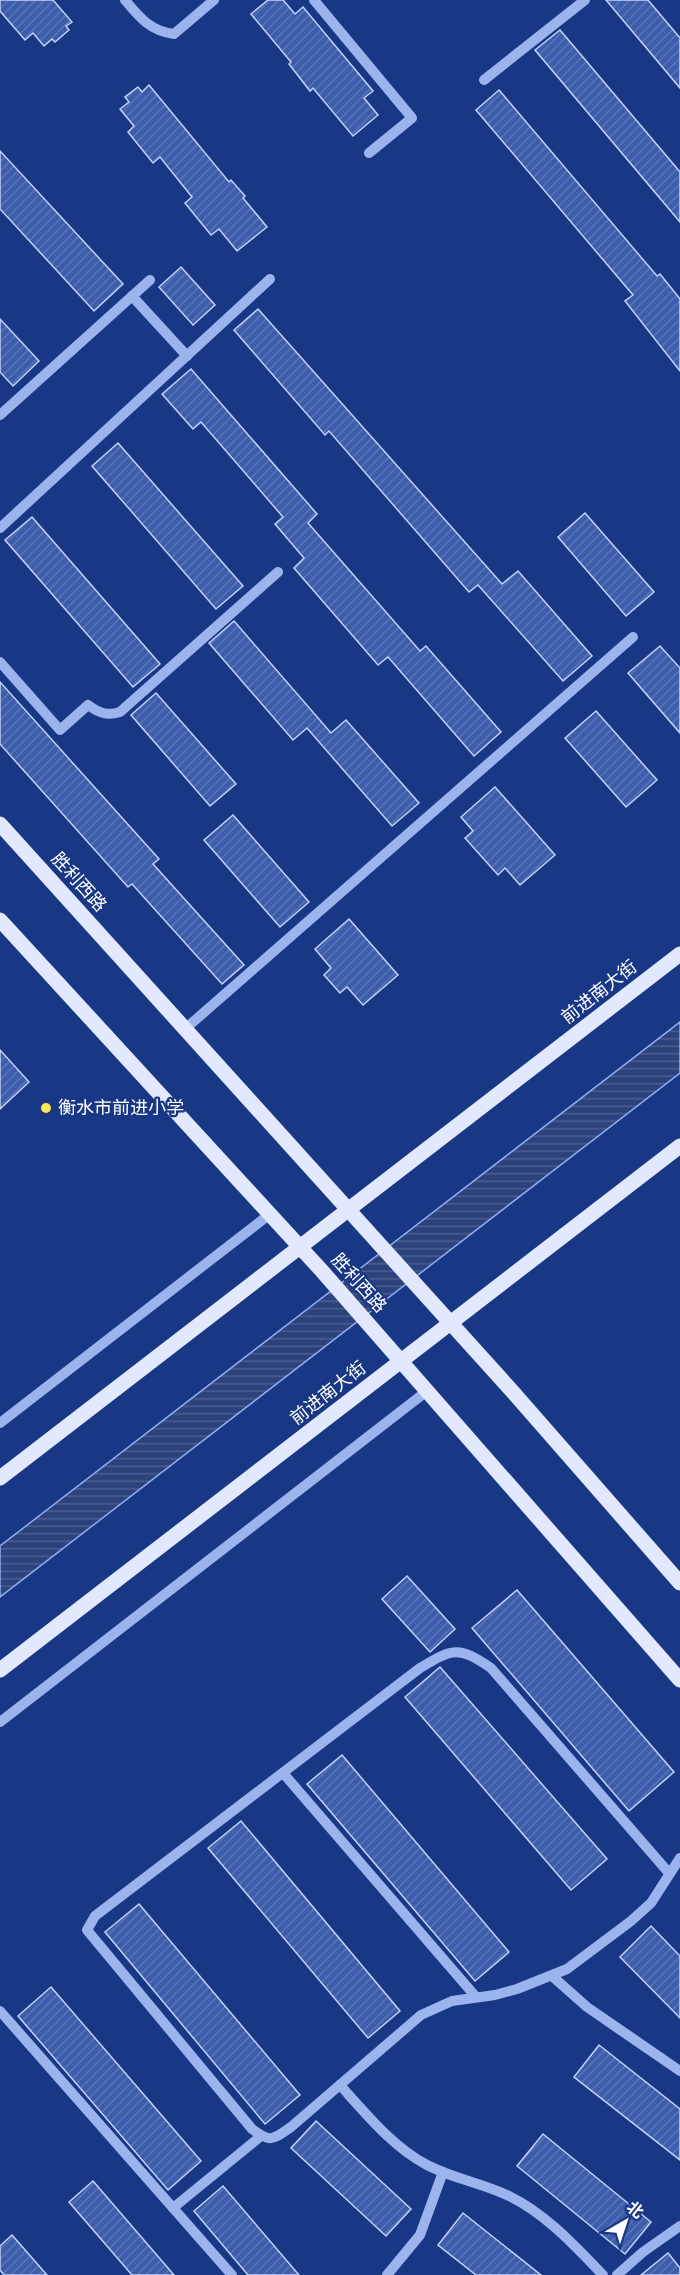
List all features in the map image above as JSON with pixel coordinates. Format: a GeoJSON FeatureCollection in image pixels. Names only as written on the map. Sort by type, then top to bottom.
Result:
{"type":"FeatureCollection","features":[{"type":"Feature","properties":{"kind":"main road","name":"胜利西路"},"geometry":{"type":"LineString","coordinates":[[0,824],[349,1209],[680,1583]]}},
{"type":"Feature","properties":{"kind":"main road","name":"胜利西路"},"geometry":{"type":"LineString","coordinates":[[0,920],[322,1270],[680,1680]]}},
{"type":"Feature","properties":{"kind":"main road","name":"前进南大街"},"geometry":{"type":"LineString","coordinates":[[0,1478],[680,954]]}},
{"type":"Feature","properties":{"kind":"main road","name":"前进南大街"},"geometry":{"type":"LineString","coordinates":[[0,1670],[680,1146]]}},
{"type":"Feature","properties":{"kind":"street"},"geometry":{"type":"LineString","coordinates":[[125,0],[141,20],[153,29],[174,34],[214,0]]}},
{"type":"Feature","properties":{"kind":"street"},"geometry":{"type":"LineString","coordinates":[[314,0],[412,118],[369,153]]}},
{"type":"Feature","properties":{"kind":"street"},"geometry":{"type":"LineString","coordinates":[[484,80],[585,0]]}},
{"type":"Feature","properties":{"kind":"street"},"geometry":{"type":"LineString","coordinates":[[0,528],[270,279]]}},
{"type":"Feature","properties":{"kind":"street"},"geometry":{"type":"LineString","coordinates":[[0,415],[150,280]]}},
{"type":"Feature","properties":{"kind":"street"},"geometry":{"type":"LineString","coordinates":[[132,296],[187,356]]}},
{"type":"Feature","properties":{"kind":"street"},"geometry":{"type":"LineString","coordinates":[[0,663],[60,730],[88,705],[106,715],[120,712],[278,572]]}},
{"type":"Feature","properties":{"kind":"street"},"geometry":{"type":"LineString","coordinates":[[185,1029],[633,637]]}},
{"type":"Feature","properties":{"kind":"street"},"geometry":{"type":"LineString","coordinates":[[0,1423],[270,1214]]}},
{"type":"Feature","properties":{"kind":"street"},"geometry":{"type":"LineString","coordinates":[[0,1722],[427,1391]]}},
{"type":"Feature","properties":{"kind":"street"},"geometry":{"type":"LineString","coordinates":[[669,1873],[491,1668],[474,1656],[448,1651],[420,1668],[95,1916],[87,1930],[252,2129],[266,2139],[275,2138],[291,2127],[421,2016],[438,2006],[518,1989],[567,1969],[651,1903],[680,1858]]}},
{"type":"Feature","properties":{"kind":"street"},"geometry":{"type":"LineString","coordinates":[[283,1773],[476,1997]]}},
{"type":"Feature","properties":{"kind":"street"},"geometry":{"type":"LineString","coordinates":[[552,1976],[587,2007],[680,2072]]}},
{"type":"Feature","properties":{"kind":"street"},"geometry":{"type":"LineString","coordinates":[[0,2011],[231,2275]]}},
{"type":"Feature","properties":{"kind":"street"},"geometry":{"type":"LineString","coordinates":[[340,2085],[394,2141],[427,2165],[458,2180],[510,2196],[574,2244],[603,2275]]}},
{"type":"Feature","properties":{"kind":"street"},"geometry":{"type":"LineString","coordinates":[[173,2208],[261,2136]]}},
{"type":"Feature","properties":{"kind":"street"},"geometry":{"type":"LineString","coordinates":[[387,2275],[420,2235],[443,2172]]}},
{"type":"Feature","properties":{"kind":"street"},"geometry":{"type":"LineString","coordinates":[[617,2275],[643,2252],[680,2226]]}},
{"type":"Feature","properties":{"kind":"water"},"geometry":{"type":"Polygon","coordinates":[[[680,1022],[680,1073],[0,1597],[0,1546],[680,1022]]]}},
{"type":"Feature","properties":{"kind":"building"},"geometry":{"type":"Polygon","coordinates":[[[0,0],[53,0],[72,22],[66,26],[69,30],[55,42],[52,39],[44,46],[33,33],[25,40],[0,11],[0,0]]]}},
{"type":"Feature","properties":{"kind":"building"},"geometry":{"type":"Polygon","coordinates":[[[268,0],[283,0],[295,14],[303,7],[373,91],[364,98],[378,115],[353,136],[313,88],[310,91],[289,64],[291,62],[251,14],[268,0]]]}},
{"type":"Feature","properties":{"kind":"building"},"geometry":{"type":"Polygon","coordinates":[[[606,0],[648,0],[680,38],[680,88],[606,0]]]}},
{"type":"Feature","properties":{"kind":"building"},"geometry":{"type":"Polygon","coordinates":[[[560,30],[680,172],[680,222],[535,50],[560,30]]]}},
{"type":"Feature","properties":{"kind":"building"},"geometry":{"type":"Polygon","coordinates":[[[149,85],[229,182],[231,180],[245,196],[243,198],[267,227],[237,251],[219,229],[211,235],[185,203],[192,197],[160,157],[153,163],[128,132],[134,126],[120,109],[129,102],[125,97],[138,87],[142,92],[149,85]]]}},
{"type":"Feature","properties":{"kind":"building"},"geometry":{"type":"Polygon","coordinates":[[[499,90],[657,276],[660,274],[680,299],[680,371],[625,301],[633,295],[476,110],[499,90]]]}},
{"type":"Feature","properties":{"kind":"building"},"geometry":{"type":"Polygon","coordinates":[[[0,151],[123,284],[94,311],[0,209],[0,151]]]}},
{"type":"Feature","properties":{"kind":"building"},"geometry":{"type":"Polygon","coordinates":[[[181,267],[215,305],[193,325],[159,287],[181,267]]]}},
{"type":"Feature","properties":{"kind":"building"},"geometry":{"type":"Polygon","coordinates":[[[258,309],[502,584],[518,571],[592,656],[563,681],[478,585],[469,592],[329,431],[325,435],[234,330],[258,309]]]}},
{"type":"Feature","properties":{"kind":"building"},"geometry":{"type":"Polygon","coordinates":[[[0,319],[39,361],[13,386],[0,372],[0,319]]]}},
{"type":"Feature","properties":{"kind":"building"},"geometry":{"type":"Polygon","coordinates":[[[191,369],[317,514],[308,523],[420,651],[426,646],[501,732],[474,756],[388,657],[378,665],[294,568],[304,558],[275,524],[283,517],[201,422],[193,429],[162,394],[191,369]]]}},
{"type":"Feature","properties":{"kind":"building"},"geometry":{"type":"Polygon","coordinates":[[[118,443],[243,586],[216,609],[92,466],[118,443]]]}},
{"type":"Feature","properties":{"kind":"building"},"geometry":{"type":"Polygon","coordinates":[[[585,513],[654,592],[626,616],[558,537],[585,513]]]}},
{"type":"Feature","properties":{"kind":"building"},"geometry":{"type":"Polygon","coordinates":[[[32,517],[160,664],[133,687],[5,540],[32,517]]]}},
{"type":"Feature","properties":{"kind":"building"},"geometry":{"type":"Polygon","coordinates":[[[234,621],[331,733],[346,720],[419,803],[392,826],[307,728],[293,740],[209,643],[234,621]]]}},
{"type":"Feature","properties":{"kind":"building"},"geometry":{"type":"Polygon","coordinates":[[[660,646],[680,668],[680,733],[628,673],[660,646]]]}},
{"type":"Feature","properties":{"kind":"building"},"geometry":{"type":"Polygon","coordinates":[[[0,682],[159,859],[153,864],[244,965],[222,984],[132,884],[128,887],[0,744],[0,682]]]}},
{"type":"Feature","properties":{"kind":"building"},"geometry":{"type":"Polygon","coordinates":[[[156,693],[236,784],[210,806],[131,715],[156,693]]]}},
{"type":"Feature","properties":{"kind":"building"},"geometry":{"type":"Polygon","coordinates":[[[596,711],[657,780],[626,807],[565,738],[596,711]]]}},
{"type":"Feature","properties":{"kind":"building"},"geometry":{"type":"Polygon","coordinates":[[[495,787],[555,855],[520,885],[505,868],[498,875],[465,838],[473,831],[461,817],[495,787]]]}},
{"type":"Feature","properties":{"kind":"building"},"geometry":{"type":"Polygon","coordinates":[[[233,815],[309,902],[280,927],[204,840],[233,815]]]}},
{"type":"Feature","properties":{"kind":"building"},"geometry":{"type":"Polygon","coordinates":[[[349,919],[398,975],[363,1005],[347,987],[340,993],[324,975],[331,968],[315,949],[349,919]]]}},
{"type":"Feature","properties":{"kind":"building"},"geometry":{"type":"Polygon","coordinates":[[[0,1050],[29,1082],[0,1109],[0,1050]]]}},
{"type":"Feature","properties":{"kind":"building"},"geometry":{"type":"Polygon","coordinates":[[[407,1576],[455,1629],[430,1652],[382,1599],[407,1576]]]}},
{"type":"Feature","properties":{"kind":"building"},"geometry":{"type":"Polygon","coordinates":[[[517,1590],[674,1772],[629,1811],[472,1628],[517,1590]]]}},
{"type":"Feature","properties":{"kind":"building"},"geometry":{"type":"Polygon","coordinates":[[[440,1667],[607,1859],[571,1890],[405,1697],[440,1667]]]}},
{"type":"Feature","properties":{"kind":"building"},"geometry":{"type":"Polygon","coordinates":[[[342,1755],[509,1952],[475,1981],[307,1784],[342,1755]]]}},
{"type":"Feature","properties":{"kind":"building"},"geometry":{"type":"Polygon","coordinates":[[[241,1821],[400,2011],[368,2038],[208,1848],[241,1821]]]}},
{"type":"Feature","properties":{"kind":"building"},"geometry":{"type":"Polygon","coordinates":[[[139,1904],[300,2095],[265,2124],[105,1932],[139,1904]]]}},
{"type":"Feature","properties":{"kind":"building"},"geometry":{"type":"Polygon","coordinates":[[[651,1926],[680,1956],[680,2018],[620,1957],[651,1926]]]}},
{"type":"Feature","properties":{"kind":"building"},"geometry":{"type":"Polygon","coordinates":[[[51,1987],[201,2161],[168,2190],[18,2016],[51,1987]]]}},
{"type":"Feature","properties":{"kind":"building"},"geometry":{"type":"Polygon","coordinates":[[[599,2045],[680,2109],[680,2160],[574,2077],[599,2045]]]}},
{"type":"Feature","properties":{"kind":"building"},"geometry":{"type":"Polygon","coordinates":[[[316,2121],[411,2209],[386,2236],[291,2148],[316,2121]]]}},
{"type":"Feature","properties":{"kind":"building"},"geometry":{"type":"Polygon","coordinates":[[[543,2134],[651,2222],[625,2254],[517,2166],[543,2134]]]}},
{"type":"Feature","properties":{"kind":"building"},"geometry":{"type":"Polygon","coordinates":[[[93,2181],[174,2275],[132,2275],[69,2202],[93,2181]]]}},
{"type":"Feature","properties":{"kind":"building"},"geometry":{"type":"Polygon","coordinates":[[[223,2186],[299,2275],[248,2275],[194,2211],[223,2186]]]}},
{"type":"Feature","properties":{"kind":"building"},"geometry":{"type":"Polygon","coordinates":[[[463,2213],[541,2275],[476,2275],[438,2245],[463,2213]]]}},
{"type":"Feature","properties":{"kind":"building"},"geometry":{"type":"Polygon","coordinates":[[[12,2235],[47,2275],[4,2275],[0,2270],[0,2246],[12,2235]]]}},
{"type":"Feature","properties":{"kind":"building"},"geometry":{"type":"Polygon","coordinates":[[[668,2253],[680,2268],[680,2275],[641,2275],[668,2253]]]}},
{"type":"Feature","properties":{"kind":"place","name":"衡水市前进小学"},"geometry":{"type":"Point","coordinates":[46,1108]}}]}
